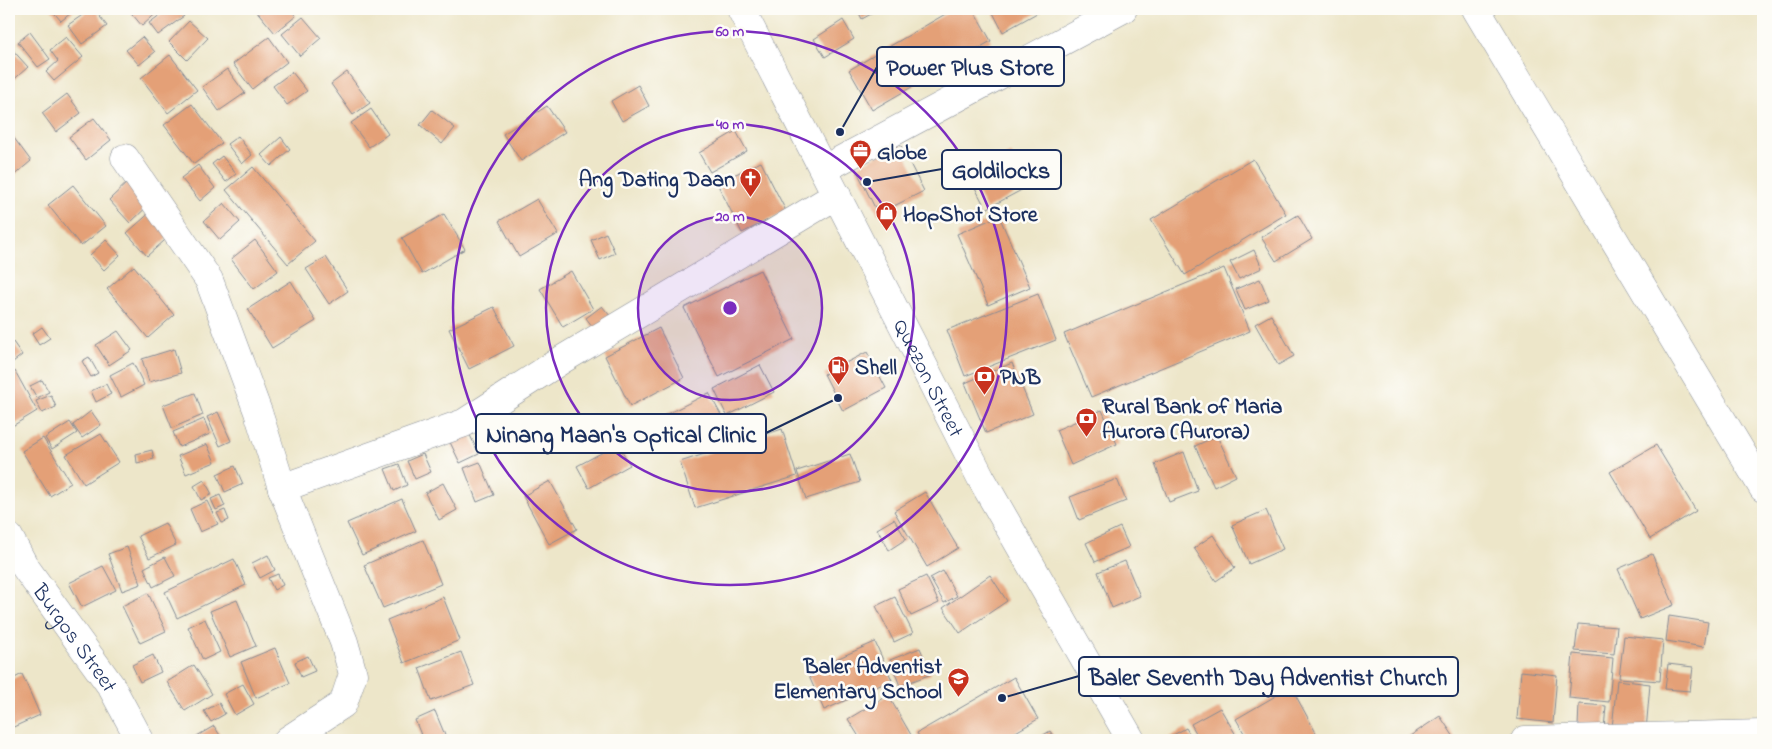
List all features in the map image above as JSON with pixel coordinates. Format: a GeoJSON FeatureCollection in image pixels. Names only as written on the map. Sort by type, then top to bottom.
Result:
{"type":"FeatureCollection","features":[{"type":"Feature","properties":{"kind":"street","name":"Quezon Street"},"geometry":{"type":"LineString","coordinates":[[741,9],[982,478],[1131,740]]}},
{"type":"Feature","properties":{"kind":"street"},"geometry":{"type":"LineString","coordinates":[[824,169],[1122,9]]}},
{"type":"Feature","properties":{"kind":"street"},"geometry":{"type":"LineString","coordinates":[[1476,9],[1763,488]]}},
{"type":"Feature","properties":{"kind":"street"},"geometry":{"type":"LineString","coordinates":[[125,158],[209,280],[258,412],[282,488],[344,642],[354,674],[342,704],[288,740]]}},
{"type":"Feature","properties":{"kind":"street"},"geometry":{"type":"LineString","coordinates":[[282,488],[464,423],[563,359],[837,195]]}},
{"type":"Feature","properties":{"kind":"street","name":"Burgos Street"},"geometry":{"type":"LineString","coordinates":[[9,537],[26,567],[110,686],[140,740]]}},
{"type":"Feature","properties":{"kind":"street"},"geometry":{"type":"LineString","coordinates":[[1525,740],[1763,734]]}},
{"type":"Feature","properties":{"kind":"building"},"geometry":{"type":"Polygon","coordinates":[[[51,9],[76,9],[61,21],[51,9]]]}},
{"type":"Feature","properties":{"kind":"building"},"geometry":{"type":"Polygon","coordinates":[[[91,9],[94,9],[107,26],[82,44],[68,25],[91,9]]]}},
{"type":"Feature","properties":{"kind":"building"},"geometry":{"type":"Polygon","coordinates":[[[128,9],[161,9],[142,26],[128,9]]]}},
{"type":"Feature","properties":{"kind":"building"},"geometry":{"type":"Polygon","coordinates":[[[168,9],[179,9],[184,16],[158,35],[149,23],[168,9]]]}},
{"type":"Feature","properties":{"kind":"building"},"geometry":{"type":"Polygon","coordinates":[[[255,9],[290,9],[296,16],[275,33],[255,9]]]}},
{"type":"Feature","properties":{"kind":"building"},"geometry":{"type":"Polygon","coordinates":[[[857,9],[880,9],[862,19],[857,9]]]}},
{"type":"Feature","properties":{"kind":"building"},"geometry":{"type":"Polygon","coordinates":[[[954,9],[973,9],[991,41],[872,110],[849,70],[954,9]]]}},
{"type":"Feature","properties":{"kind":"building"},"geometry":{"type":"Polygon","coordinates":[[[991,9],[1044,9],[1003,32],[991,9]]]}},
{"type":"Feature","properties":{"kind":"building"},"geometry":{"type":"Polygon","coordinates":[[[303,17],[321,38],[300,56],[282,34],[303,17]]]}},
{"type":"Feature","properties":{"kind":"building"},"geometry":{"type":"Polygon","coordinates":[[[843,20],[854,39],[825,57],[814,39],[843,20]]]}},
{"type":"Feature","properties":{"kind":"building"},"geometry":{"type":"Polygon","coordinates":[[[189,21],[208,38],[187,60],[169,42],[189,21]]]}},
{"type":"Feature","properties":{"kind":"building"},"geometry":{"type":"Polygon","coordinates":[[[30,32],[50,59],[38,67],[18,42],[30,32]]]}},
{"type":"Feature","properties":{"kind":"building"},"geometry":{"type":"Polygon","coordinates":[[[66,37],[83,57],[54,81],[46,72],[58,61],[50,50],[66,37]]]}},
{"type":"Feature","properties":{"kind":"building"},"geometry":{"type":"Polygon","coordinates":[[[142,37],[155,52],[139,65],[126,50],[142,37]]]}},
{"type":"Feature","properties":{"kind":"building"},"geometry":{"type":"Polygon","coordinates":[[[269,37],[287,62],[252,89],[233,64],[269,37]]]}},
{"type":"Feature","properties":{"kind":"building"},"geometry":{"type":"Polygon","coordinates":[[[9,46],[28,67],[9,84],[9,46]]]}},
{"type":"Feature","properties":{"kind":"building"},"geometry":{"type":"Polygon","coordinates":[[[170,55],[197,90],[168,113],[141,78],[170,55]]]}},
{"type":"Feature","properties":{"kind":"building"},"geometry":{"type":"Polygon","coordinates":[[[227,69],[245,93],[219,111],[202,87],[227,69]]]}},
{"type":"Feature","properties":{"kind":"building"},"geometry":{"type":"Polygon","coordinates":[[[292,72],[307,91],[287,105],[273,86],[292,72]]]}},
{"type":"Feature","properties":{"kind":"building"},"geometry":{"type":"Polygon","coordinates":[[[347,72],[370,103],[353,115],[331,84],[347,72]]]}},
{"type":"Feature","properties":{"kind":"building"},"geometry":{"type":"Polygon","coordinates":[[[638,85],[649,106],[622,121],[611,101],[638,85]]]}},
{"type":"Feature","properties":{"kind":"building"},"geometry":{"type":"Polygon","coordinates":[[[67,94],[81,113],[56,132],[42,113],[67,94]]]}},
{"type":"Feature","properties":{"kind":"building"},"geometry":{"type":"Polygon","coordinates":[[[192,104],[222,143],[194,164],[164,125],[192,104]]]}},
{"type":"Feature","properties":{"kind":"building"},"geometry":{"type":"Polygon","coordinates":[[[547,106],[565,132],[521,161],[503,134],[547,106]]]}},
{"type":"Feature","properties":{"kind":"building"},"geometry":{"type":"Polygon","coordinates":[[[371,109],[388,134],[369,147],[351,123],[371,109]]]}},
{"type":"Feature","properties":{"kind":"building"},"geometry":{"type":"Polygon","coordinates":[[[432,110],[455,128],[442,144],[420,125],[432,110]]]}},
{"type":"Feature","properties":{"kind":"building"},"geometry":{"type":"Polygon","coordinates":[[[94,118],[111,140],[86,160],[69,137],[94,118]]]}},
{"type":"Feature","properties":{"kind":"building"},"geometry":{"type":"Polygon","coordinates":[[[736,131],[747,151],[710,172],[699,153],[736,131]]]}},
{"type":"Feature","properties":{"kind":"building"},"geometry":{"type":"Polygon","coordinates":[[[11,134],[31,161],[12,177],[9,173],[9,136],[11,134]]]}},
{"type":"Feature","properties":{"kind":"building"},"geometry":{"type":"Polygon","coordinates":[[[238,136],[252,155],[242,164],[227,144],[238,136]]]}},
{"type":"Feature","properties":{"kind":"building"},"geometry":{"type":"Polygon","coordinates":[[[281,137],[290,149],[271,166],[261,155],[281,137]]]}},
{"type":"Feature","properties":{"kind":"building"},"geometry":{"type":"Polygon","coordinates":[[[900,144],[924,191],[878,214],[855,167],[900,144]]]}},
{"type":"Feature","properties":{"kind":"building"},"geometry":{"type":"Polygon","coordinates":[[[1011,153],[1029,186],[986,209],[969,176],[1011,153]]]}},
{"type":"Feature","properties":{"kind":"building"},"geometry":{"type":"Polygon","coordinates":[[[222,156],[236,174],[226,182],[212,164],[222,156]]]}},
{"type":"Feature","properties":{"kind":"building"},"geometry":{"type":"Polygon","coordinates":[[[1253,159],[1286,214],[1185,275],[1151,220],[1253,159]]]}},
{"type":"Feature","properties":{"kind":"building","name":"Ang Dating Daan"},"geometry":{"type":"Polygon","coordinates":[[[761,162],[786,211],[742,233],[717,183],[761,162]]]}},
{"type":"Feature","properties":{"kind":"building"},"geometry":{"type":"Polygon","coordinates":[[[198,165],[215,188],[200,201],[181,178],[198,165]]]}},
{"type":"Feature","properties":{"kind":"building"},"geometry":{"type":"Polygon","coordinates":[[[253,167],[315,241],[288,264],[226,190],[253,167]]]}},
{"type":"Feature","properties":{"kind":"building"},"geometry":{"type":"Polygon","coordinates":[[[133,177],[154,200],[130,223],[109,200],[133,177]]]}},
{"type":"Feature","properties":{"kind":"building"},"geometry":{"type":"Polygon","coordinates":[[[73,185],[106,226],[81,246],[48,205],[73,185]]]}},
{"type":"Feature","properties":{"kind":"building"},"geometry":{"type":"Polygon","coordinates":[[[537,199],[558,234],[519,257],[499,221],[537,199]]]}},
{"type":"Feature","properties":{"kind":"building"},"geometry":{"type":"Polygon","coordinates":[[[224,203],[240,222],[220,240],[204,221],[224,203]]]}},
{"type":"Feature","properties":{"kind":"building"},"geometry":{"type":"Polygon","coordinates":[[[153,210],[173,233],[147,256],[127,233],[153,210]]]}},
{"type":"Feature","properties":{"kind":"building"},"geometry":{"type":"Polygon","coordinates":[[[444,214],[465,249],[422,274],[402,238],[444,214]]]}},
{"type":"Feature","properties":{"kind":"building"},"geometry":{"type":"Polygon","coordinates":[[[1298,215],[1312,239],[1276,261],[1261,237],[1298,215]]]}},
{"type":"Feature","properties":{"kind":"building"},"geometry":{"type":"Polygon","coordinates":[[[999,216],[1030,287],[988,305],[957,234],[999,216]]]}},
{"type":"Feature","properties":{"kind":"building"},"geometry":{"type":"Polygon","coordinates":[[[606,233],[615,253],[600,260],[591,240],[606,233]]]}},
{"type":"Feature","properties":{"kind":"building"},"geometry":{"type":"Polygon","coordinates":[[[106,240],[120,255],[104,270],[90,255],[106,240]]]}},
{"type":"Feature","properties":{"kind":"building"},"geometry":{"type":"Polygon","coordinates":[[[255,240],[278,271],[254,289],[231,259],[255,240]]]}},
{"type":"Feature","properties":{"kind":"building"},"geometry":{"type":"Polygon","coordinates":[[[1254,250],[1262,268],[1239,279],[1230,262],[1254,250]]]}},
{"type":"Feature","properties":{"kind":"building"},"geometry":{"type":"Polygon","coordinates":[[[326,257],[348,291],[329,304],[306,269],[326,257]]]}},
{"type":"Feature","properties":{"kind":"building"},"geometry":{"type":"Polygon","coordinates":[[[134,266],[174,315],[148,338],[107,289],[134,266]]]}},
{"type":"Feature","properties":{"kind":"building"},"geometry":{"type":"Polygon","coordinates":[[[1224,268],[1250,331],[1091,397],[1064,334],[1224,268]]]}},
{"type":"Feature","properties":{"kind":"building"},"geometry":{"type":"Polygon","coordinates":[[[760,270],[794,339],[719,377],[684,308],[760,270]]]}},
{"type":"Feature","properties":{"kind":"building"},"geometry":{"type":"Polygon","coordinates":[[[571,271],[593,309],[563,327],[540,289],[571,271]]]}},
{"type":"Feature","properties":{"kind":"building"},"geometry":{"type":"Polygon","coordinates":[[[1260,279],[1269,300],[1245,310],[1236,289],[1260,279]]]}},
{"type":"Feature","properties":{"kind":"building"},"geometry":{"type":"Polygon","coordinates":[[[291,281],[316,321],[272,348],[248,309],[291,281]]]}},
{"type":"Feature","properties":{"kind":"building"},"geometry":{"type":"Polygon","coordinates":[[[1038,294],[1056,340],[965,376],[947,330],[1038,294]]]}},
{"type":"Feature","properties":{"kind":"building"},"geometry":{"type":"Polygon","coordinates":[[[602,306],[615,322],[599,335],[586,318],[602,306]]]}},
{"type":"Feature","properties":{"kind":"building"},"geometry":{"type":"Polygon","coordinates":[[[494,307],[514,346],[469,369],[449,329],[494,307]]]}},
{"type":"Feature","properties":{"kind":"building"},"geometry":{"type":"Polygon","coordinates":[[[1271,315],[1294,356],[1278,365],[1255,324],[1271,315]]]}},
{"type":"Feature","properties":{"kind":"building"},"geometry":{"type":"Polygon","coordinates":[[[42,327],[50,338],[39,345],[32,334],[42,327]]]}},
{"type":"Feature","properties":{"kind":"building"},"geometry":{"type":"Polygon","coordinates":[[[659,328],[684,378],[630,406],[605,356],[659,328]]]}},
{"type":"Feature","properties":{"kind":"building"},"geometry":{"type":"Polygon","coordinates":[[[118,331],[132,350],[109,365],[96,345],[118,331]]]}},
{"type":"Feature","properties":{"kind":"building"},"geometry":{"type":"Polygon","coordinates":[[[13,342],[22,355],[9,365],[9,344],[13,342]]]}},
{"type":"Feature","properties":{"kind":"building"},"geometry":{"type":"Polygon","coordinates":[[[174,349],[181,373],[149,382],[142,359],[174,349]]]}},
{"type":"Feature","properties":{"kind":"building"},"geometry":{"type":"Polygon","coordinates":[[[867,352],[886,388],[843,411],[824,374],[867,352]]]}},
{"type":"Feature","properties":{"kind":"building"},"geometry":{"type":"Polygon","coordinates":[[[89,357],[98,373],[91,377],[82,361],[89,357]]]}},
{"type":"Feature","properties":{"kind":"building"},"geometry":{"type":"Polygon","coordinates":[[[133,363],[144,385],[121,397],[110,375],[133,363]]]}},
{"type":"Feature","properties":{"kind":"building"},"geometry":{"type":"Polygon","coordinates":[[[1012,363],[1033,414],[986,433],[965,383],[1012,363]]]}},
{"type":"Feature","properties":{"kind":"building"},"geometry":{"type":"Polygon","coordinates":[[[760,365],[774,392],[727,416],[714,389],[760,365]]]}},
{"type":"Feature","properties":{"kind":"building"},"geometry":{"type":"Polygon","coordinates":[[[15,371],[37,411],[9,428],[9,374],[15,371]]]}},
{"type":"Feature","properties":{"kind":"building"},"geometry":{"type":"Polygon","coordinates":[[[42,380],[49,392],[37,398],[30,386],[42,380]]]}},
{"type":"Feature","properties":{"kind":"building"},"geometry":{"type":"Polygon","coordinates":[[[106,384],[111,394],[96,402],[91,391],[106,384]]]}},
{"type":"Feature","properties":{"kind":"building"},"geometry":{"type":"Polygon","coordinates":[[[195,393],[203,415],[172,428],[163,405],[195,393]]]}},
{"type":"Feature","properties":{"kind":"building"},"geometry":{"type":"Polygon","coordinates":[[[709,393],[725,422],[680,445],[665,415],[709,393]]]}},
{"type":"Feature","properties":{"kind":"building"},"geometry":{"type":"Polygon","coordinates":[[[51,395],[56,407],[42,413],[36,401],[51,395]]]}},
{"type":"Feature","properties":{"kind":"building","name":"Rural Bank of Maria Aurora (Aurora)"},"geometry":{"type":"Polygon","coordinates":[[[1102,410],[1117,444],[1071,465],[1056,430],[1102,410]]]}},
{"type":"Feature","properties":{"kind":"building"},"geometry":{"type":"Polygon","coordinates":[[[91,411],[101,425],[82,438],[73,425],[91,411]]]}},
{"type":"Feature","properties":{"kind":"building"},"geometry":{"type":"Polygon","coordinates":[[[218,412],[231,441],[220,446],[207,417],[218,412]]]}},
{"type":"Feature","properties":{"kind":"building"},"geometry":{"type":"Polygon","coordinates":[[[204,419],[210,434],[179,447],[173,432],[204,419]]]}},
{"type":"Feature","properties":{"kind":"building"},"geometry":{"type":"Polygon","coordinates":[[[70,422],[77,433],[52,449],[45,438],[70,422]]]}},
{"type":"Feature","properties":{"kind":"building"},"geometry":{"type":"Polygon","coordinates":[[[782,429],[797,476],[695,508],[680,462],[782,429]]]}},
{"type":"Feature","properties":{"kind":"building"},"geometry":{"type":"Polygon","coordinates":[[[468,431],[479,454],[460,463],[449,440],[468,431]]]}},
{"type":"Feature","properties":{"kind":"building"},"geometry":{"type":"Polygon","coordinates":[[[101,434],[119,462],[84,484],[66,455],[101,434]]]}},
{"type":"Feature","properties":{"kind":"building"},"geometry":{"type":"Polygon","coordinates":[[[1217,436],[1236,476],[1214,487],[1195,446],[1217,436]]]}},
{"type":"Feature","properties":{"kind":"building"},"geometry":{"type":"Polygon","coordinates":[[[43,438],[71,483],[50,496],[22,451],[43,438]]]}},
{"type":"Feature","properties":{"kind":"building"},"geometry":{"type":"Polygon","coordinates":[[[207,444],[215,462],[186,474],[178,456],[207,444]]]}},
{"type":"Feature","properties":{"kind":"building"},"geometry":{"type":"Polygon","coordinates":[[[618,444],[630,465],[589,488],[577,466],[618,444]]]}},
{"type":"Feature","properties":{"kind":"building"},"geometry":{"type":"Polygon","coordinates":[[[1656,445],[1696,511],[1650,539],[1610,472],[1656,445]]]}},
{"type":"Feature","properties":{"kind":"building"},"geometry":{"type":"Polygon","coordinates":[[[152,450],[154,459],[137,463],[136,454],[152,450]]]}},
{"type":"Feature","properties":{"kind":"building"},"geometry":{"type":"Polygon","coordinates":[[[1184,452],[1198,491],[1169,502],[1155,464],[1184,452]]]}},
{"type":"Feature","properties":{"kind":"building"},"geometry":{"type":"Polygon","coordinates":[[[423,454],[431,472],[415,479],[407,461],[423,454]]]}},
{"type":"Feature","properties":{"kind":"building"},"geometry":{"type":"Polygon","coordinates":[[[850,454],[860,482],[806,499],[797,471],[850,454]]]}},
{"type":"Feature","properties":{"kind":"building"},"geometry":{"type":"Polygon","coordinates":[[[480,462],[494,495],[477,502],[464,468],[480,462]]]}},
{"type":"Feature","properties":{"kind":"building"},"geometry":{"type":"Polygon","coordinates":[[[399,464],[407,485],[394,491],[385,469],[399,464]]]}},
{"type":"Feature","properties":{"kind":"building"},"geometry":{"type":"Polygon","coordinates":[[[235,466],[243,484],[225,492],[217,474],[235,466]]]}},
{"type":"Feature","properties":{"kind":"building"},"geometry":{"type":"Polygon","coordinates":[[[1117,479],[1126,501],[1079,520],[1070,497],[1117,479]]]}},
{"type":"Feature","properties":{"kind":"building"},"geometry":{"type":"Polygon","coordinates":[[[204,480],[212,494],[201,500],[194,486],[204,480]]]}},
{"type":"Feature","properties":{"kind":"building"},"geometry":{"type":"Polygon","coordinates":[[[550,481],[577,529],[549,544],[523,496],[550,481]]]}},
{"type":"Feature","properties":{"kind":"building"},"geometry":{"type":"Polygon","coordinates":[[[443,483],[457,510],[439,520],[425,493],[443,483]]]}},
{"type":"Feature","properties":{"kind":"building"},"geometry":{"type":"Polygon","coordinates":[[[925,492],[958,548],[927,567],[894,511],[925,492]]]}},
{"type":"Feature","properties":{"kind":"building"},"geometry":{"type":"Polygon","coordinates":[[[220,495],[225,506],[216,510],[211,499],[220,495]]]}},
{"type":"Feature","properties":{"kind":"building"},"geometry":{"type":"Polygon","coordinates":[[[402,499],[416,531],[362,555],[347,523],[402,499]]]}},
{"type":"Feature","properties":{"kind":"building"},"geometry":{"type":"Polygon","coordinates":[[[207,501],[218,524],[200,532],[190,509],[207,501]]]}},
{"type":"Feature","properties":{"kind":"building"},"geometry":{"type":"Polygon","coordinates":[[[225,510],[229,520],[222,523],[217,513],[225,510]]]}},
{"type":"Feature","properties":{"kind":"building"},"geometry":{"type":"Polygon","coordinates":[[[1266,510],[1283,549],[1249,564],[1232,525],[1266,510]]]}},
{"type":"Feature","properties":{"kind":"building"},"geometry":{"type":"Polygon","coordinates":[[[894,519],[906,539],[889,550],[877,529],[894,519]]]}},
{"type":"Feature","properties":{"kind":"building"},"geometry":{"type":"Polygon","coordinates":[[[165,523],[176,545],[149,558],[138,536],[165,523]]]}},
{"type":"Feature","properties":{"kind":"building"},"geometry":{"type":"Polygon","coordinates":[[[1120,527],[1129,547],[1095,562],[1086,543],[1120,527]]]}},
{"type":"Feature","properties":{"kind":"building"},"geometry":{"type":"Polygon","coordinates":[[[1213,535],[1235,568],[1216,581],[1194,548],[1213,535]]]}},
{"type":"Feature","properties":{"kind":"building"},"geometry":{"type":"Polygon","coordinates":[[[423,540],[441,584],[383,608],[364,565],[423,540]]]}},
{"type":"Feature","properties":{"kind":"building"},"geometry":{"type":"Polygon","coordinates":[[[127,547],[141,584],[122,591],[108,554],[127,547]]]}},
{"type":"Feature","properties":{"kind":"building"},"geometry":{"type":"Polygon","coordinates":[[[1652,554],[1674,605],[1640,619],[1618,569],[1652,554]]]}},
{"type":"Feature","properties":{"kind":"building"},"geometry":{"type":"Polygon","coordinates":[[[268,555],[275,570],[260,578],[252,563],[268,555]]]}},
{"type":"Feature","properties":{"kind":"building"},"geometry":{"type":"Polygon","coordinates":[[[165,557],[175,576],[153,587],[144,568],[165,557]]]}},
{"type":"Feature","properties":{"kind":"building"},"geometry":{"type":"Polygon","coordinates":[[[234,559],[246,585],[177,618],[165,592],[234,559]]]}},
{"type":"Feature","properties":{"kind":"building"},"geometry":{"type":"Polygon","coordinates":[[[1125,561],[1140,596],[1112,608],[1098,572],[1125,561]]]}},
{"type":"Feature","properties":{"kind":"building"},"geometry":{"type":"Polygon","coordinates":[[[103,566],[116,590],[82,607],[69,583],[103,566]]]}},
{"type":"Feature","properties":{"kind":"building"},"geometry":{"type":"Polygon","coordinates":[[[943,571],[957,596],[944,603],[930,578],[943,571]]]}},
{"type":"Feature","properties":{"kind":"building"},"geometry":{"type":"Polygon","coordinates":[[[278,574],[283,585],[274,590],[268,578],[278,574]]]}},
{"type":"Feature","properties":{"kind":"building"},"geometry":{"type":"Polygon","coordinates":[[[990,575],[1007,601],[960,633],[943,608],[990,575]]]}},
{"type":"Feature","properties":{"kind":"building"},"geometry":{"type":"Polygon","coordinates":[[[926,576],[939,603],[911,616],[898,589],[926,576]]]}},
{"type":"Feature","properties":{"kind":"building"},"geometry":{"type":"Polygon","coordinates":[[[148,593],[166,631],[140,643],[122,606],[148,593]]]}},
{"type":"Feature","properties":{"kind":"building"},"geometry":{"type":"Polygon","coordinates":[[[443,597],[460,640],[404,663],[387,620],[443,597]]]}},
{"type":"Feature","properties":{"kind":"building"},"geometry":{"type":"Polygon","coordinates":[[[895,597],[913,633],[894,642],[876,606],[895,597]]]}},
{"type":"Feature","properties":{"kind":"building"},"geometry":{"type":"Polygon","coordinates":[[[237,600],[256,646],[230,657],[210,611],[237,600]]]}},
{"type":"Feature","properties":{"kind":"building"},"geometry":{"type":"Polygon","coordinates":[[[1669,616],[1708,622],[1704,647],[1666,641],[1669,616]]]}},
{"type":"Feature","properties":{"kind":"building"},"geometry":{"type":"Polygon","coordinates":[[[205,619],[220,652],[203,660],[188,627],[205,619]]]}},
{"type":"Feature","properties":{"kind":"building"},"geometry":{"type":"Polygon","coordinates":[[[1578,624],[1617,627],[1614,654],[1575,651],[1578,624]]]}},
{"type":"Feature","properties":{"kind":"building"},"geometry":{"type":"Polygon","coordinates":[[[1624,636],[1663,640],[1660,681],[1619,678],[1624,636]]]}},
{"type":"Feature","properties":{"kind":"building"},"geometry":{"type":"Polygon","coordinates":[[[875,642],[892,680],[824,710],[807,672],[875,642]]]}},
{"type":"Feature","properties":{"kind":"building"},"geometry":{"type":"Polygon","coordinates":[[[275,648],[290,683],[256,698],[241,662],[275,648]]]}},
{"type":"Feature","properties":{"kind":"building"},"geometry":{"type":"Polygon","coordinates":[[[920,648],[931,674],[900,686],[890,660],[920,648]]]}},
{"type":"Feature","properties":{"kind":"building"},"geometry":{"type":"Polygon","coordinates":[[[461,652],[474,685],[431,701],[419,668],[461,652]]]}},
{"type":"Feature","properties":{"kind":"building"},"geometry":{"type":"Polygon","coordinates":[[[1573,654],[1613,658],[1609,702],[1569,698],[1573,654]]]}},
{"type":"Feature","properties":{"kind":"building"},"geometry":{"type":"Polygon","coordinates":[[[153,655],[161,672],[140,682],[132,665],[153,655]]]}},
{"type":"Feature","properties":{"kind":"building"},"geometry":{"type":"Polygon","coordinates":[[[308,656],[315,671],[301,677],[295,662],[308,656]]]}},
{"type":"Feature","properties":{"kind":"building"},"geometry":{"type":"Polygon","coordinates":[[[1668,664],[1693,667],[1690,691],[1665,689],[1668,664]]]}},
{"type":"Feature","properties":{"kind":"building"},"geometry":{"type":"Polygon","coordinates":[[[194,665],[212,694],[185,711],[167,682],[194,665]]]}},
{"type":"Feature","properties":{"kind":"building"},"geometry":{"type":"Polygon","coordinates":[[[1521,671],[1557,675],[1553,723],[1517,719],[1521,671]]]}},
{"type":"Feature","properties":{"kind":"building"},"geometry":{"type":"Polygon","coordinates":[[[22,674],[40,715],[9,729],[9,681],[22,674]]]}},
{"type":"Feature","properties":{"kind":"building"},"geometry":{"type":"Polygon","coordinates":[[[1014,677],[1038,719],[1002,740],[921,740],[917,733],[1014,677]]]}},
{"type":"Feature","properties":{"kind":"building"},"geometry":{"type":"Polygon","coordinates":[[[1617,680],[1650,684],[1646,731],[1612,728],[1617,680]]]}},
{"type":"Feature","properties":{"kind":"building"},"geometry":{"type":"Polygon","coordinates":[[[243,684],[254,704],[235,715],[224,694],[243,684]]]}},
{"type":"Feature","properties":{"kind":"building"},"geometry":{"type":"Polygon","coordinates":[[[1291,687],[1320,740],[1248,740],[1236,719],[1291,687]]]}},
{"type":"Feature","properties":{"kind":"building"},"geometry":{"type":"Polygon","coordinates":[[[888,695],[914,740],[861,740],[848,719],[888,695]]]}},
{"type":"Feature","properties":{"kind":"building"},"geometry":{"type":"Polygon","coordinates":[[[219,703],[225,714],[211,722],[204,711],[219,703]]]}},
{"type":"Feature","properties":{"kind":"building"},"geometry":{"type":"Polygon","coordinates":[[[1579,704],[1606,706],[1604,729],[1578,727],[1579,704]]]}},
{"type":"Feature","properties":{"kind":"building"},"geometry":{"type":"Polygon","coordinates":[[[1220,708],[1236,735],[1227,740],[1200,740],[1191,724],[1220,708]]]}},
{"type":"Feature","properties":{"kind":"building"},"geometry":{"type":"Polygon","coordinates":[[[435,711],[447,740],[423,740],[415,720],[435,711]]]}},
{"type":"Feature","properties":{"kind":"building"},"geometry":{"type":"Polygon","coordinates":[[[1440,716],[1456,740],[1404,740],[1440,716]]]}},
{"type":"Feature","properties":{"kind":"building"},"geometry":{"type":"Polygon","coordinates":[[[214,726],[223,740],[190,740],[214,726]]]}},
{"type":"Feature","properties":{"kind":"building"},"geometry":{"type":"Polygon","coordinates":[[[1186,728],[1193,740],[1164,740],[1186,728]]]}},
{"type":"Feature","properties":{"kind":"building"},"geometry":{"type":"Polygon","coordinates":[[[1050,731],[1056,740],[1035,740],[1050,731]]]}},
{"type":"Feature","properties":{"kind":"place","name":"Power Plus Store"},"geometry":{"type":"Point","coordinates":[840,132]}},
{"type":"Feature","properties":{"kind":"place","name":"Globe"},"geometry":{"type":"Point","coordinates":[861,170]}},
{"type":"Feature","properties":{"kind":"place","name":"Goldilocks"},"geometry":{"type":"Point","coordinates":[867,182]}},
{"type":"Feature","properties":{"kind":"place","name":"Ang Dating Daan"},"geometry":{"type":"Point","coordinates":[751,197]}},
{"type":"Feature","properties":{"kind":"place","name":"HopShot Store"},"geometry":{"type":"Point","coordinates":[887,232]}},
{"type":"Feature","properties":{"kind":"place","name":"Shell"},"geometry":{"type":"Point","coordinates":[839,385]}},
{"type":"Feature","properties":{"kind":"place","name":"PNB"},"geometry":{"type":"Point","coordinates":[984,395]}},
{"type":"Feature","properties":{"kind":"place","name":"Ninang Maan's Optical Clinic"},"geometry":{"type":"Point","coordinates":[838,398]}},
{"type":"Feature","properties":{"kind":"place","name":"Rural Bank of Maria Aurora (Aurora)"},"geometry":{"type":"Point","coordinates":[1086,437]}},
{"type":"Feature","properties":{"kind":"place","name":"Baler Adventist Elementary School"},"geometry":{"type":"Point","coordinates":[958,697]}},
{"type":"Feature","properties":{"kind":"place","name":"Baler Seventh Day Adventist Church"},"geometry":{"type":"Point","coordinates":[1002,698]}}]}
